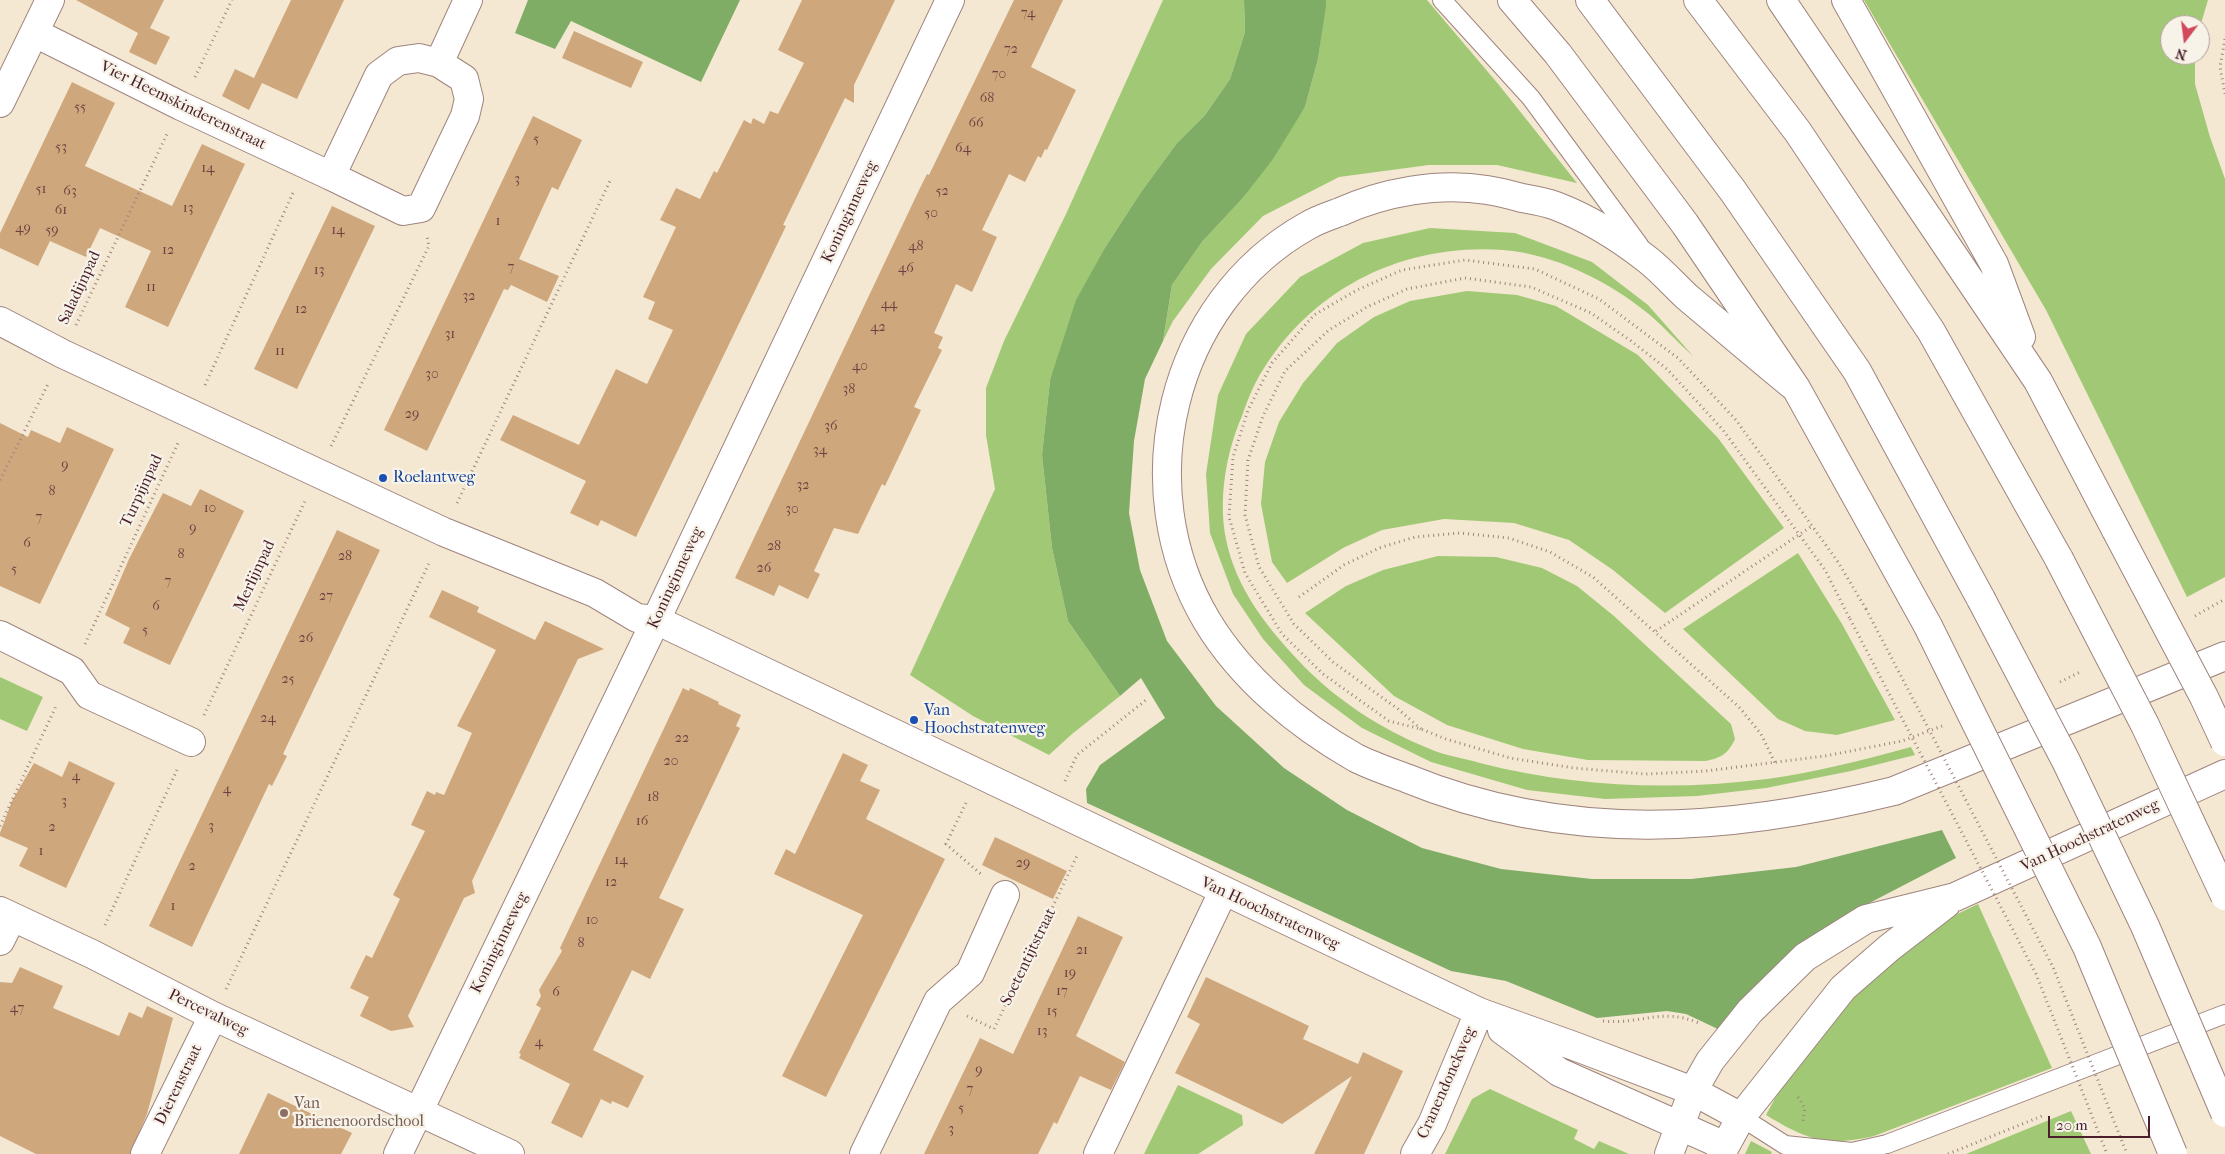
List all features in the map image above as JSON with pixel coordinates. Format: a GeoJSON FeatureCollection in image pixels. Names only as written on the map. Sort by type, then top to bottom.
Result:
{"type":"FeatureCollection","features":[{"type":"Feature","properties":{"kind":"main road"},"geometry":{"type":"LineString","coordinates":[[0,103],[50,0]]}},
{"type":"Feature","properties":{"kind":"main road"},"geometry":{"type":"LineString","coordinates":[[438,63],[468,0]]}},
{"type":"Feature","properties":{"kind":"main road","name":"Koninginneweg"},"geometry":{"type":"LineString","coordinates":[[398,1154],[656,620],[950,0]]}},
{"type":"Feature","properties":{"kind":"main road"},"geometry":{"type":"LineString","coordinates":[[1512,0],[1558,54],[1686,224],[1796,388],[1928,626],[2087,946],[2173,1154]]}},
{"type":"Feature","properties":{"kind":"main road"},"geometry":{"type":"LineString","coordinates":[[1590,0],[1733,190],[1857,370],[2066,761],[2145,926],[2225,1113]]}},
{"type":"Feature","properties":{"kind":"main road"},"geometry":{"type":"LineString","coordinates":[[1698,0],[1798,132],[1931,331],[2058,559],[2145,724],[2225,896]]}},
{"type":"Feature","properties":{"kind":"main road"},"geometry":{"type":"LineString","coordinates":[[1781,0],[2038,381],[2204,697],[2225,742]]}},
{"type":"Feature","properties":{"kind":"main road"},"geometry":{"type":"LineString","coordinates":[[1846,0],[1994,264],[2038,381]]}},
{"type":"Feature","properties":{"kind":"main road","name":"Vier Heemskinderenstraat"},"geometry":{"type":"LineString","coordinates":[[35,33],[181,106],[403,211],[420,208]]}},
{"type":"Feature","properties":{"kind":"main road"},"geometry":{"type":"LineString","coordinates":[[331,176],[379,74],[398,61],[418,58],[438,63],[464,79],[469,99],[465,116],[420,208]]}},
{"type":"Feature","properties":{"kind":"main road"},"geometry":{"type":"LineString","coordinates":[[1796,388],[1681,291],[1652,262],[1602,228],[1554,205],[1484,189],[1426,188],[1363,202],[1307,226],[1259,260],[1219,304],[1188,361],[1172,413],[1167,476],[1171,525],[1184,573],[1207,621],[1240,667],[1291,715],[1358,759],[1440,792],[1512,811],[1592,824],[1661,826],[1795,811],[1839,804],[1894,791],[2225,656]]}},
{"type":"Feature","properties":{"kind":"main road"},"geometry":{"type":"LineString","coordinates":[[0,321],[63,354],[444,532],[595,593],[636,618],[656,620]]}},
{"type":"Feature","properties":{"kind":"main road","name":"Van Hoochstratenweg"},"geometry":{"type":"LineString","coordinates":[[656,620],[1051,808],[1222,892],[1479,1012],[1693,1091],[1741,1117]]}},
{"type":"Feature","properties":{"kind":"main road"},"geometry":{"type":"LineString","coordinates":[[0,635],[72,670],[89,695],[191,742]]}},
{"type":"Feature","properties":{"kind":"main road","name":"Van Hoochstratenweg"},"geometry":{"type":"LineString","coordinates":[[1678,1126],[1693,1091],[1710,1061],[1750,1010],[1805,957],[1866,919],[1955,898],[2225,774]]}},
{"type":"Feature","properties":{"kind":"main road"},"geometry":{"type":"LineString","coordinates":[[1098,1154],[1222,892]]}},
{"type":"Feature","properties":{"kind":"main road"},"geometry":{"type":"LineString","coordinates":[[864,1154],[938,1001],[970,973],[1005,895]]}},
{"type":"Feature","properties":{"kind":"main road","name":"Van Hoochstratenweg"},"geometry":{"type":"LineString","coordinates":[[1479,1012],[1559,1072],[1678,1126],[1723,1150],[1741,1117],[1773,1079],[1843,988],[1889,948],[1955,898]]}},
{"type":"Feature","properties":{"kind":"main road"},"geometry":{"type":"LineString","coordinates":[[0,941],[6,914]]}},
{"type":"Feature","properties":{"kind":"main road","name":"Percevalweg"},"geometry":{"type":"LineString","coordinates":[[6,914],[92,954],[213,1016],[419,1111]]}},
{"type":"Feature","properties":{"kind":"main road","name":"Cranendonckweg"},"geometry":{"type":"LineString","coordinates":[[1415,1154],[1432,1124],[1479,1012]]}},
{"type":"Feature","properties":{"kind":"main road","name":"Dierenstraat"},"geometry":{"type":"LineString","coordinates":[[145,1154],[213,1016]]}},
{"type":"Feature","properties":{"kind":"main road"},"geometry":{"type":"LineString","coordinates":[[419,1111],[510,1154]]}},
{"type":"Feature","properties":{"kind":"main road"},"geometry":{"type":"LineString","coordinates":[[1669,1154],[1678,1126]]}},
{"type":"Feature","properties":{"kind":"lane"},"geometry":{"type":"LineString","coordinates":[[1442,0],[1531,98],[1652,262]]}},
{"type":"Feature","properties":{"kind":"lane"},"geometry":{"type":"LineString","coordinates":[[1741,1117],[1784,1145],[1852,1152],[1887,1144],[2225,1014]]}},
{"type":"Feature","properties":{"kind":"path","name":"Saladijnpad"},"geometry":{"type":"LineString","coordinates":[[0,480],[63,354],[232,0]]}},
{"type":"Feature","properties":{"kind":"path"},"geometry":{"type":"LineString","coordinates":[[2225,39],[2220,67],[2225,94]]}},
{"type":"Feature","properties":{"kind":"path","name":"Turpijnpad"},"geometry":{"type":"LineString","coordinates":[[0,826],[306,166]]}},
{"type":"Feature","properties":{"kind":"path"},"geometry":{"type":"LineString","coordinates":[[213,1016],[610,181]]}},
{"type":"Feature","properties":{"kind":"path","name":"Merlijnpad"},"geometry":{"type":"LineString","coordinates":[[92,954],[318,473],[429,246],[420,208]]}},
{"type":"Feature","properties":{"kind":"path"},"geometry":{"type":"LineString","coordinates":[[1299,597],[1344,565],[1379,548],[1415,537],[1460,533],[1509,538],[1550,552],[1593,577],[1656,631],[1739,707],[1761,734],[1775,763],[1706,771],[1645,774],[1574,768],[1510,758],[1390,721],[1323,674],[1282,634],[1244,573],[1229,517],[1233,457],[1248,410],[1272,363],[1314,315],[1357,290],[1402,270],[1465,260],[1535,269],[1598,299],[1678,358],[1736,420],[1838,562],[1866,609],[2053,967],[2127,1154]]}},
{"type":"Feature","properties":{"kind":"path"},"geometry":{"type":"LineString","coordinates":[[1421,729],[1398,709],[1333,662],[1294,624],[1259,567],[1245,516],[1248,460],[1263,416],[1285,371],[1329,330],[1367,307],[1407,289],[1465,278],[1531,287],[1591,313],[1668,369],[1723,430],[1825,570],[2036,974],[2108,1154]]}},
{"type":"Feature","properties":{"kind":"path"},"geometry":{"type":"LineString","coordinates":[[1656,631],[1812,526]]}},
{"type":"Feature","properties":{"kind":"path"},"geometry":{"type":"LineString","coordinates":[[1051,808],[1078,755],[1146,700]]}},
{"type":"Feature","properties":{"kind":"path"},"geometry":{"type":"LineString","coordinates":[[980,774],[946,844],[1005,895]]}},
{"type":"Feature","properties":{"kind":"path","name":"Soetentijtstraat"},"geometry":{"type":"LineString","coordinates":[[938,1001],[994,1029],[1091,828]]}},
{"type":"Feature","properties":{"kind":"path"},"geometry":{"type":"LineString","coordinates":[[1599,1021],[1616,1023],[1666,1015],[1687,1018],[1709,1028],[1726,1041]]}},
{"type":"Feature","properties":{"kind":"path"},"geometry":{"type":"LineString","coordinates":[[1773,1079],[1797,1094],[1805,1108],[1802,1123],[1784,1145]]}},
{"type":"Feature","properties":{"kind":"green space"},"geometry":{"type":"Polygon","coordinates":[[[528,0],[740,0],[701,82],[571,21],[555,49],[515,33],[528,0]]]}},
{"type":"Feature","properties":{"kind":"green space"},"geometry":{"type":"Polygon","coordinates":[[[1163,0],[1244,0],[1245,32],[1230,79],[1205,115],[1177,143],[1141,192],[1106,246],[1050,380],[1042,455],[1052,548],[1068,621],[1120,696],[1049,755],[973,716],[910,675],[995,489],[986,435],[986,388],[1004,341],[1066,214],[1163,0]]]}},
{"type":"Feature","properties":{"kind":"green space"},"geometry":{"type":"Polygon","coordinates":[[[1244,0],[1326,0],[1326,6],[1318,59],[1305,107],[1273,159],[1242,199],[1202,242],[1172,285],[1163,341],[1145,379],[1134,441],[1129,513],[1140,570],[1167,641],[1216,706],[1284,768],[1347,810],[1422,848],[1501,869],[1592,879],[1691,879],[1796,867],[1942,830],[1956,858],[1856,910],[1720,1030],[1686,1014],[1667,1011],[1597,1018],[1506,981],[1451,971],[1087,803],[1086,789],[1100,765],[1165,718],[1141,678],[1120,696],[1068,621],[1052,548],[1042,455],[1050,380],[1076,300],[1106,246],[1141,192],[1177,143],[1205,115],[1230,79],[1245,32],[1244,0]]]}},
{"type":"Feature","properties":{"kind":"green space"},"geometry":{"type":"Polygon","coordinates":[[[1326,0],[1427,0],[1499,85],[1577,183],[1497,165],[1429,165],[1339,177],[1263,216],[1211,269],[1173,321],[1163,341],[1172,285],[1202,242],[1242,199],[1305,107],[1318,59],[1326,0]]]}},
{"type":"Feature","properties":{"kind":"green space"},"geometry":{"type":"Polygon","coordinates":[[[1864,0],[2208,0],[2204,15],[2160,15],[2160,65],[2195,65],[2195,84],[2210,137],[2225,179],[2225,577],[2187,597],[2046,310],[1864,0]]]}},
{"type":"Feature","properties":{"kind":"green space"},"geometry":{"type":"Polygon","coordinates":[[[1430,228],[1515,233],[1592,262],[1648,305],[1693,356],[1650,315],[1617,291],[1562,264],[1523,253],[1503,250],[1465,250],[1428,255],[1393,265],[1360,279],[1329,298],[1301,322],[1277,350],[1256,382],[1236,430],[1223,492],[1226,539],[1236,573],[1253,604],[1274,633],[1297,659],[1326,687],[1358,711],[1411,741],[1449,755],[1515,771],[1551,777],[1587,782],[1659,786],[1731,783],[1804,773],[1911,747],[1915,755],[1851,771],[1766,788],[1697,796],[1605,799],[1527,790],[1431,762],[1362,728],[1304,685],[1263,639],[1233,594],[1210,533],[1206,474],[1218,395],[1246,334],[1300,277],[1363,243],[1430,228]]]}},
{"type":"Feature","properties":{"kind":"green space"},"geometry":{"type":"Polygon","coordinates":[[[1467,291],[1517,295],[1556,306],[1638,355],[1718,438],[1784,528],[1665,613],[1613,570],[1569,540],[1514,523],[1444,519],[1382,530],[1343,548],[1287,583],[1272,562],[1261,504],[1265,462],[1279,422],[1303,383],[1337,343],[1374,317],[1410,301],[1467,291]]]}},
{"type":"Feature","properties":{"kind":"green space"},"geometry":{"type":"Polygon","coordinates":[[[1798,553],[1842,624],[1895,720],[1837,735],[1805,731],[1778,719],[1683,629],[1798,553]]]}},
{"type":"Feature","properties":{"kind":"green space"},"geometry":{"type":"Polygon","coordinates":[[[1438,556],[1496,557],[1542,568],[1577,586],[1614,616],[1731,724],[1735,739],[1727,752],[1705,761],[1588,760],[1523,749],[1447,725],[1394,696],[1305,613],[1346,586],[1383,570],[1438,556]]]}},
{"type":"Feature","properties":{"kind":"green space"},"geometry":{"type":"Polygon","coordinates":[[[0,677],[43,697],[27,731],[0,719],[0,677]]]}},
{"type":"Feature","properties":{"kind":"green space"},"geometry":{"type":"Polygon","coordinates":[[[1978,904],[2052,1068],[1874,1136],[1858,1139],[1830,1141],[1806,1136],[1766,1115],[1787,1076],[1870,977],[1949,918],[1978,904]]]}},
{"type":"Feature","properties":{"kind":"green space"},"geometry":{"type":"Polygon","coordinates":[[[1178,1085],[1242,1115],[1243,1125],[1198,1154],[1144,1154],[1178,1085]]]}},
{"type":"Feature","properties":{"kind":"green space"},"geometry":{"type":"Polygon","coordinates":[[[1490,1089],[1578,1130],[1574,1139],[1594,1149],[1599,1141],[1629,1154],[1445,1154],[1472,1099],[1490,1089]]]}},
{"type":"Feature","properties":{"kind":"green space"},"geometry":{"type":"Polygon","coordinates":[[[2071,1111],[2091,1154],[1966,1154],[2071,1111]]]}},
{"type":"Feature","properties":{"kind":"green space"},"geometry":{"type":"Polygon","coordinates":[[[1751,1141],[1772,1152],[1771,1154],[1745,1154],[1751,1141]]]}},
{"type":"Feature","properties":{"kind":"building"},"geometry":{"type":"Polygon","coordinates":[[[76,0],[164,0],[150,28],[170,37],[156,65],[129,52],[138,33],[76,0]]]}},
{"type":"Feature","properties":{"kind":"building"},"geometry":{"type":"Polygon","coordinates":[[[291,0],[344,0],[297,99],[262,83],[249,110],[222,96],[235,69],[254,78],[291,0]]]}},
{"type":"Feature","properties":{"kind":"building"},"geometry":{"type":"Polygon","coordinates":[[[802,0],[895,0],[854,85],[854,103],[845,98],[783,225],[786,226],[636,537],[601,520],[598,526],[570,513],[586,481],[500,440],[513,415],[579,445],[616,369],[647,384],[673,330],[648,319],[655,302],[643,297],[676,227],[660,220],[676,188],[700,199],[714,171],[717,173],[744,120],[751,124],[753,118],[764,124],[770,111],[778,114],[804,63],[778,50],[802,0]]]}},
{"type":"Feature","properties":{"kind":"building"},"geometry":{"type":"Polygon","coordinates":[[[1014,0],[1063,0],[1031,67],[1076,90],[1047,150],[1045,149],[1041,158],[1038,156],[1025,182],[1009,174],[982,230],[997,237],[972,292],[956,284],[934,333],[943,337],[938,348],[942,350],[914,407],[921,410],[885,486],[882,484],[858,534],[834,528],[814,571],[820,574],[808,599],[779,585],[774,596],[735,578],[920,188],[927,174],[929,175],[1014,0]]]}},
{"type":"Feature","properties":{"kind":"building"},"geometry":{"type":"Polygon","coordinates":[[[574,31],[643,62],[631,88],[562,58],[574,31]]]}},
{"type":"Feature","properties":{"kind":"building"},"geometry":{"type":"Polygon","coordinates":[[[72,82],[115,103],[85,166],[172,206],[202,144],[245,164],[168,327],[125,307],[151,251],[100,228],[86,257],[50,241],[38,266],[0,248],[0,233],[72,82]]]}},
{"type":"Feature","properties":{"kind":"building"},"geometry":{"type":"Polygon","coordinates":[[[533,116],[582,140],[558,190],[552,187],[519,259],[559,276],[547,302],[511,285],[508,290],[504,289],[427,451],[384,430],[533,116]]]}},
{"type":"Feature","properties":{"kind":"building"},"geometry":{"type":"Polygon","coordinates":[[[332,206],[375,226],[297,389],[254,369],[332,206]]]}},
{"type":"Feature","properties":{"kind":"building"},"geometry":{"type":"Polygon","coordinates":[[[0,423],[28,437],[31,430],[60,443],[67,427],[114,449],[40,604],[0,586],[0,423]]]}},
{"type":"Feature","properties":{"kind":"building"},"geometry":{"type":"Polygon","coordinates":[[[200,489],[244,511],[170,665],[123,643],[130,628],[105,615],[129,559],[163,493],[191,506],[200,489]]]}},
{"type":"Feature","properties":{"kind":"building"},"geometry":{"type":"Polygon","coordinates":[[[337,530],[380,550],[283,754],[287,756],[272,786],[269,784],[192,947],[149,926],[337,530]]]}},
{"type":"Feature","properties":{"kind":"building"},"geometry":{"type":"Polygon","coordinates":[[[442,590],[479,607],[477,612],[535,640],[545,621],[604,649],[578,659],[472,881],[475,893],[464,898],[408,1016],[414,1027],[391,1031],[360,1016],[369,997],[350,988],[366,955],[372,958],[400,899],[393,895],[425,831],[411,825],[427,791],[435,795],[436,792],[444,795],[472,733],[457,726],[496,650],[429,617],[442,590]]]}},
{"type":"Feature","properties":{"kind":"building"},"geometry":{"type":"Polygon","coordinates":[[[683,688],[689,691],[690,688],[741,715],[736,726],[740,728],[659,898],[684,909],[650,979],[632,970],[593,1050],[644,1076],[628,1108],[612,1101],[611,1104],[601,1099],[582,1138],[551,1123],[570,1084],[519,1058],[521,1054],[519,1053],[541,1008],[536,1005],[541,996],[539,990],[562,951],[560,948],[683,688]]]}},
{"type":"Feature","properties":{"kind":"building"},"geometry":{"type":"Polygon","coordinates":[[[843,753],[868,765],[860,781],[880,790],[866,819],[945,859],[826,1097],[782,1076],[863,915],[774,874],[786,849],[795,854],[843,753]]]}},
{"type":"Feature","properties":{"kind":"building"},"geometry":{"type":"Polygon","coordinates":[[[69,761],[115,783],[66,888],[19,866],[28,848],[0,836],[0,833],[12,801],[34,763],[62,777],[69,761]]]}},
{"type":"Feature","properties":{"kind":"building"},"geometry":{"type":"Polygon","coordinates":[[[995,837],[1067,871],[1053,899],[982,865],[995,837]]]}},
{"type":"Feature","properties":{"kind":"building"},"geometry":{"type":"Polygon","coordinates":[[[1078,916],[1123,937],[1076,1036],[1125,1062],[1111,1090],[1080,1076],[1057,1124],[1054,1122],[1038,1154],[924,1154],[980,1038],[1013,1054],[1078,916]]]}},
{"type":"Feature","properties":{"kind":"building"},"geometry":{"type":"Polygon","coordinates":[[[20,967],[63,986],[53,1008],[119,1036],[129,1012],[142,1018],[147,1006],[173,1018],[147,1114],[130,1154],[36,1154],[0,1136],[0,982],[12,983],[20,967]]]}},
{"type":"Feature","properties":{"kind":"building"},"geometry":{"type":"Polygon","coordinates":[[[1206,977],[1309,1026],[1303,1039],[1358,1064],[1363,1052],[1403,1071],[1364,1154],[1314,1154],[1352,1076],[1282,1124],[1175,1073],[1200,1024],[1187,1017],[1206,977]]]}},
{"type":"Feature","properties":{"kind":"building","name":"Van Brienenoordschool"},"geometry":{"type":"Polygon","coordinates":[[[268,1093],[352,1133],[341,1154],[239,1154],[268,1093]]]}},
{"type":"Feature","properties":{"kind":"place","name":"Roelantweg"},"geometry":{"type":"Point","coordinates":[383,478]}},
{"type":"Feature","properties":{"kind":"place","name":"Van Hoochstratenweg"},"geometry":{"type":"Point","coordinates":[914,720]}},
{"type":"Feature","properties":{"kind":"place","name":"Van Brienenoordschool"},"geometry":{"type":"Point","coordinates":[284,1113]}}]}
